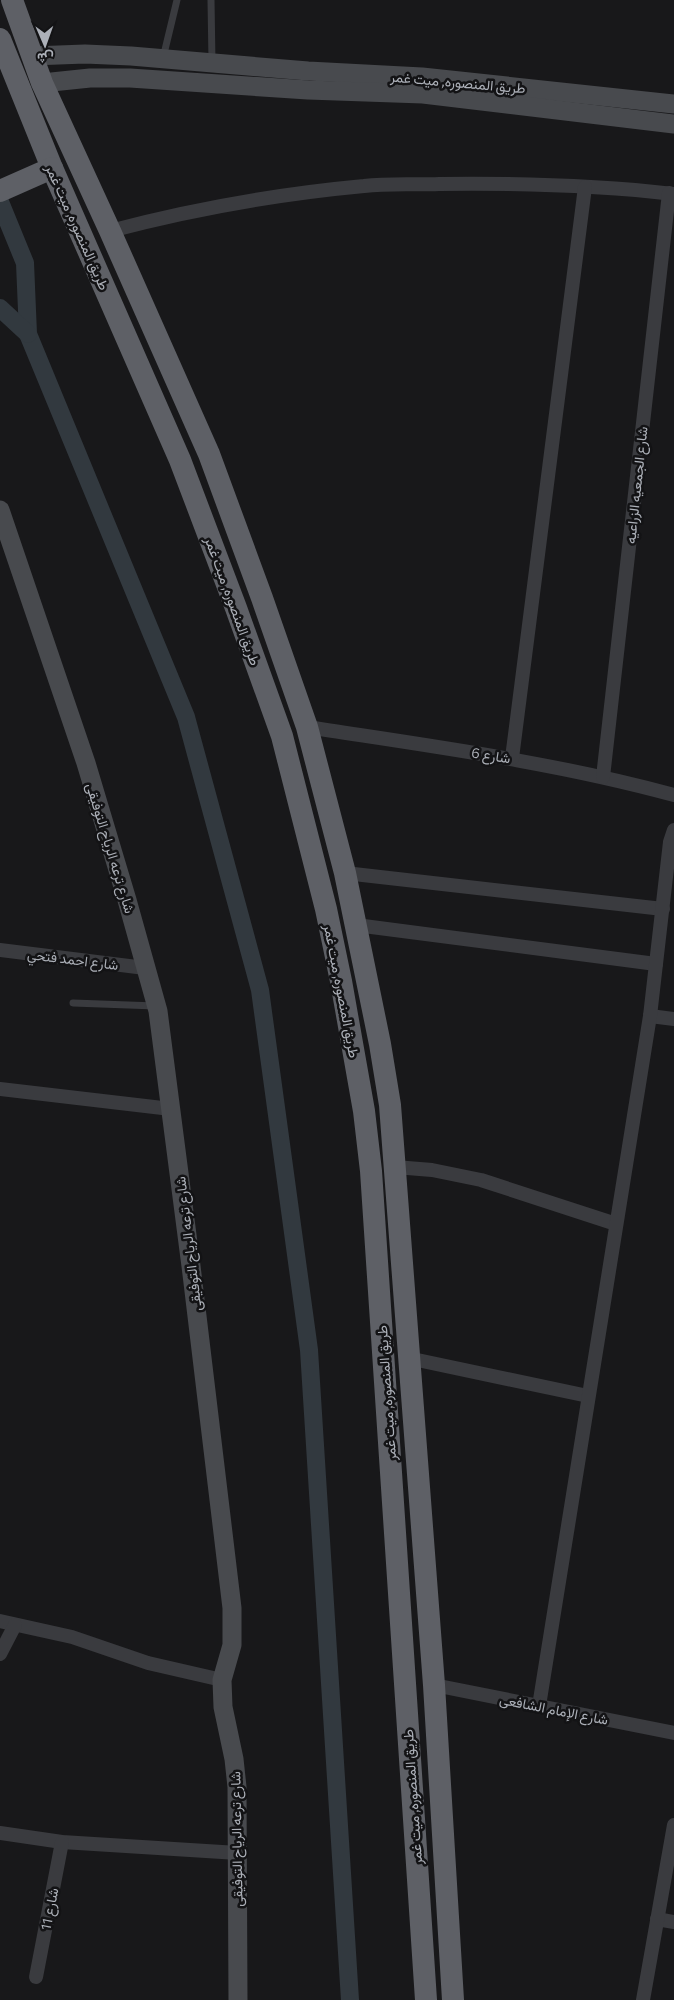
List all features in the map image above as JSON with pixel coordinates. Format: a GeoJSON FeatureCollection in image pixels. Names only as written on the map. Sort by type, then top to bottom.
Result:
{"type":"FeatureCollection","features":[{"type":"Feature","properties":{"kind":"highway","name":"طريق المنصوره, ميت غمر"},"geometry":{"type":"LineString","coordinates":[[12,0],[42,83],[209,454],[307,727],[345,873],[390,1105],[434,1684],[453,2000]]}},
{"type":"Feature","properties":{"kind":"highway","name":"طريق المنصوره, ميت غمر"},"geometry":{"type":"LineString","coordinates":[[0,39],[52,168],[180,460],[282,736],[326,909],[364,1111],[370,1162],[426,2000]]}},
{"type":"Feature","properties":{"kind":"highway"},"geometry":{"type":"LineString","coordinates":[[8,187],[52,168]]}},
{"type":"Feature","properties":{"kind":"highway"},"geometry":{"type":"LineString","coordinates":[[282,736],[307,727]]}},
{"type":"Feature","properties":{"kind":"main road","name":"طريق المنصوره, ميت غمر"},"geometry":{"type":"LineString","coordinates":[[32,56],[85,54],[212,62],[422,78],[674,104]]}},
{"type":"Feature","properties":{"kind":"main road"},"geometry":{"type":"LineString","coordinates":[[85,54],[90,78]]}},
{"type":"Feature","properties":{"kind":"main road","name":"طريق المنصوره, ميت غمر"},"geometry":{"type":"LineString","coordinates":[[42,83],[90,78],[170,80],[308,90],[423,94],[674,124]]}},
{"type":"Feature","properties":{"kind":"main road","name":"شارع ترعه الرياح التوفيقى"},"geometry":{"type":"LineString","coordinates":[[0,510],[86,762],[156,1006],[171,1109],[232,1608],[232,1645],[222,1680],[223,1707],[234,1759],[237,1787],[238,2000]]}},
{"type":"Feature","properties":{"kind":"street"},"geometry":{"type":"LineString","coordinates":[[110,231],[160,218],[244,201],[365,186],[479,183],[620,188],[672,194]]}},
{"type":"Feature","properties":{"kind":"street"},"geometry":{"type":"LineString","coordinates":[[512,758],[585,187]]}},
{"type":"Feature","properties":{"kind":"street","name":"شارع الجمعيه الزراعيه"},"geometry":{"type":"LineString","coordinates":[[603,777],[672,194]]}},
{"type":"Feature","properties":{"kind":"street","name":"شارع 6"},"geometry":{"type":"LineString","coordinates":[[307,727],[512,758],[603,777],[674,795]]}},
{"type":"Feature","properties":{"kind":"street"},"geometry":{"type":"LineString","coordinates":[[539,1706],[650,1016],[670,842],[674,830]]}},
{"type":"Feature","properties":{"kind":"street"},"geometry":{"type":"LineString","coordinates":[[345,873],[663,909]]}},
{"type":"Feature","properties":{"kind":"street"},"geometry":{"type":"LineString","coordinates":[[356,925],[656,964]]}},
{"type":"Feature","properties":{"kind":"street","name":"شارع احمد فتحي"},"geometry":{"type":"LineString","coordinates":[[0,950],[145,968]]}},
{"type":"Feature","properties":{"kind":"street"},"geometry":{"type":"LineString","coordinates":[[650,1016],[674,1019]]}},
{"type":"Feature","properties":{"kind":"street"},"geometry":{"type":"LineString","coordinates":[[0,1089],[171,1109]]}},
{"type":"Feature","properties":{"kind":"street"},"geometry":{"type":"LineString","coordinates":[[395,1167],[432,1170],[481,1180],[616,1224]]}},
{"type":"Feature","properties":{"kind":"street"},"geometry":{"type":"LineString","coordinates":[[408,1358],[588,1396]]}},
{"type":"Feature","properties":{"kind":"street"},"geometry":{"type":"LineString","coordinates":[[0,1621],[72,1637],[148,1663],[222,1680]]}},
{"type":"Feature","properties":{"kind":"street"},"geometry":{"type":"LineString","coordinates":[[0,1654],[15,1625]]}},
{"type":"Feature","properties":{"kind":"street","name":"شارع الإمام الشافعى"},"geometry":{"type":"LineString","coordinates":[[434,1684],[674,1733]]}},
{"type":"Feature","properties":{"kind":"street"},"geometry":{"type":"LineString","coordinates":[[643,2000],[674,1826]]}},
{"type":"Feature","properties":{"kind":"street"},"geometry":{"type":"LineString","coordinates":[[0,1833],[62,1842],[238,1853]]}},
{"type":"Feature","properties":{"kind":"street","name":"شارع 11"},"geometry":{"type":"LineString","coordinates":[[36,1977],[62,1842]]}},
{"type":"Feature","properties":{"kind":"street"},"geometry":{"type":"LineString","coordinates":[[657,1919],[674,1922]]}},
{"type":"Feature","properties":{"kind":"lane"},"geometry":{"type":"LineString","coordinates":[[163,60],[177,0]]}},
{"type":"Feature","properties":{"kind":"lane"},"geometry":{"type":"LineString","coordinates":[[211,0],[212,62]]}},
{"type":"Feature","properties":{"kind":"lane"},"geometry":{"type":"LineString","coordinates":[[73,1003],[156,1006]]}},
{"type":"Feature","properties":{"kind":"waterway"},"geometry":{"type":"LineString","coordinates":[[0,202],[25,263],[28,334],[186,717],[260,990],[309,1350],[350,2000]]}},
{"type":"Feature","properties":{"kind":"waterway"},"geometry":{"type":"LineString","coordinates":[[0,308],[28,334]]}}]}
